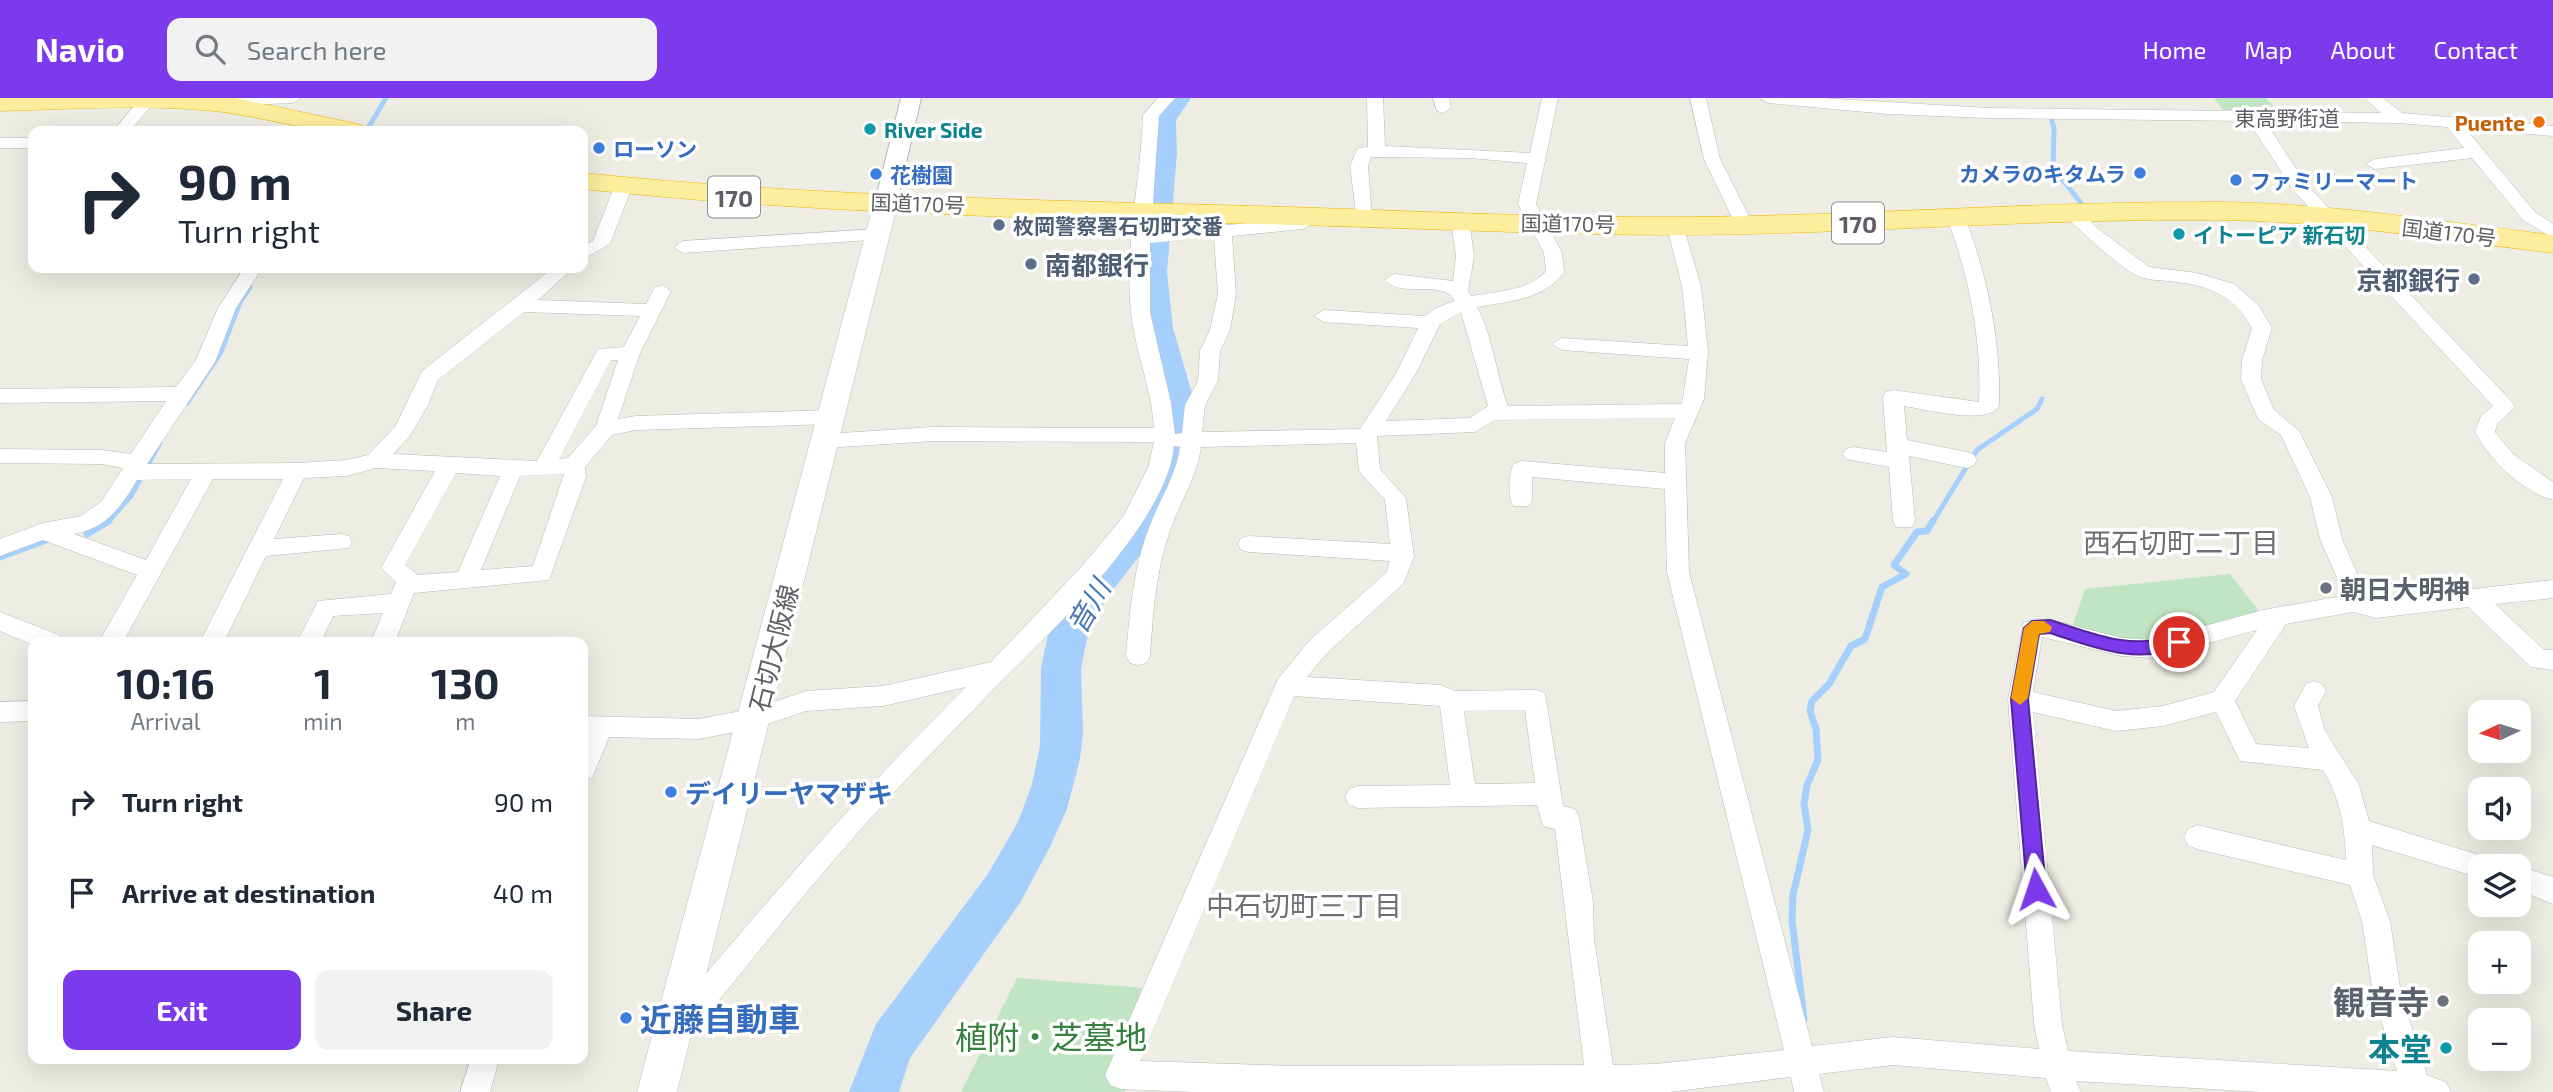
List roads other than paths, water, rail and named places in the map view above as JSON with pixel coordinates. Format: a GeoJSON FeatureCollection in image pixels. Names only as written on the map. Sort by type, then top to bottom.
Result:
{"type":"FeatureCollection","features":[{"type":"Feature","properties":{"kind":"highway"},"geometry":{"type":"LineString","coordinates":[[0,103],[146,99],[213,103],[256,109],[332,126]]}},
{"type":"Feature","properties":{"kind":"highway","name":"国道170号"},"geometry":{"type":"LineString","coordinates":[[588,182],[727,197],[886,202],[1150,225],[1301,215],[1745,226],[2072,212],[2223,211],[2327,217],[2553,244]]}},
{"type":"Feature","properties":{"kind":"main road","name":"石切大阪線"},"geometry":{"type":"LineString","coordinates":[[657,1092],[756,718],[886,202]]}},
{"type":"Feature","properties":{"kind":"street"},"geometry":{"type":"LineString","coordinates":[[213,103],[293,98]]}},
{"type":"Feature","properties":{"kind":"street"},"geometry":{"type":"LineString","coordinates":[[886,202],[911,98]]}},
{"type":"Feature","properties":{"kind":"street"},"geometry":{"type":"LineString","coordinates":[[1138,656],[1142,601],[1150,561],[1160,527],[1188,467],[1165,413],[1144,338],[1140,297],[1150,225],[1146,173],[1152,153],[1151,115],[1167,98]]}},
{"type":"Feature","properties":{"kind":"street"},"geometry":{"type":"LineString","coordinates":[[1375,98],[1377,151]]}},
{"type":"Feature","properties":{"kind":"street"},"geometry":{"type":"LineString","coordinates":[[1550,98],[1539,159],[1527,204],[1553,253],[1556,272],[1545,284],[1532,289],[1464,297],[1430,323],[1406,373],[1368,433],[1370,471],[1395,498],[1402,552],[1395,578],[1318,647],[1286,686],[1120,1075],[1296,1081],[1656,1079],[1894,1051],[2056,1065],[2426,1090],[2387,995],[2376,921],[2360,875],[2358,829],[2346,785],[2314,734],[2306,706],[2314,691]]}},
{"type":"Feature","properties":{"kind":"street"},"geometry":{"type":"LineString","coordinates":[[1698,98],[1712,159],[1745,226]]}},
{"type":"Feature","properties":{"kind":"street","name":"東高野街道"},"geometry":{"type":"LineString","coordinates":[[1768,98],[1913,110],[2399,118],[2553,131]]}},
{"type":"Feature","properties":{"kind":"street"},"geometry":{"type":"LineString","coordinates":[[2079,98],[2091,114]]}},
{"type":"Feature","properties":{"kind":"street"},"geometry":{"type":"LineString","coordinates":[[2373,98],[2399,118]]}},
{"type":"Feature","properties":{"kind":"street"},"geometry":{"type":"LineString","coordinates":[[125,126],[146,99]]}},
{"type":"Feature","properties":{"kind":"street"},"geometry":{"type":"LineString","coordinates":[[2254,117],[2300,187],[2505,407],[2488,421],[2485,432],[2493,448],[2519,471],[2553,492]]}},
{"type":"Feature","properties":{"kind":"street"},"geometry":{"type":"LineString","coordinates":[[2453,124],[2529,216],[2553,232]]}},
{"type":"Feature","properties":{"kind":"street"},"geometry":{"type":"LineString","coordinates":[[0,143],[28,143]]}},
{"type":"Feature","properties":{"kind":"street"},"geometry":{"type":"LineString","coordinates":[[1363,217],[1359,166],[1364,152],[1470,153],[1539,159]]}},
{"type":"Feature","properties":{"kind":"street"},"geometry":{"type":"LineString","coordinates":[[2375,164],[2477,152]]}},
{"type":"Feature","properties":{"kind":"street"},"geometry":{"type":"LineString","coordinates":[[588,250],[601,244],[623,187]]}},
{"type":"Feature","properties":{"kind":"street"},"geometry":{"type":"LineString","coordinates":[[2072,212],[2088,232],[2122,254],[2134,267],[2144,272],[2225,285],[2238,292],[2258,317],[2262,328],[2252,360],[2251,379],[2265,414],[2289,431],[2321,497],[2331,539],[2353,589],[2353,603]]}},
{"type":"Feature","properties":{"kind":"street"},"geometry":{"type":"LineString","coordinates":[[1150,225],[1223,231],[1303,223],[1301,215]]}},
{"type":"Feature","properties":{"kind":"street"},"geometry":{"type":"LineString","coordinates":[[1904,521],[1893,397],[1979,410],[1989,406],[1992,378],[1966,240],[1956,218]]}},
{"type":"Feature","properties":{"kind":"street"},"geometry":{"type":"LineString","coordinates":[[1460,220],[1467,257],[1464,297],[1501,413]]}},
{"type":"Feature","properties":{"kind":"street"},"geometry":{"type":"LineString","coordinates":[[1676,226],[1688,258],[1696,353],[1696,395],[1678,426],[1675,443],[1678,572],[1809,1092]]}},
{"type":"Feature","properties":{"kind":"street"},"geometry":{"type":"LineString","coordinates":[[671,1038],[884,786],[1001,669],[1100,561],[1141,507],[1159,467],[1208,380],[1210,351],[1220,331],[1227,294],[1223,231]]}},
{"type":"Feature","properties":{"kind":"street"},"geometry":{"type":"LineString","coordinates":[[683,247],[878,235]]}},
{"type":"Feature","properties":{"kind":"street"},"geometry":{"type":"LineString","coordinates":[[0,532],[43,531],[88,523],[100,517],[139,470],[161,423],[205,362],[227,308],[250,273]]}},
{"type":"Feature","properties":{"kind":"street"},"geometry":{"type":"LineString","coordinates":[[375,460],[402,432],[418,405],[429,376],[558,273]]}},
{"type":"Feature","properties":{"kind":"street"},"geometry":{"type":"LineString","coordinates":[[1394,280],[1448,286],[1464,297]]}},
{"type":"Feature","properties":{"kind":"street"},"geometry":{"type":"LineString","coordinates":[[0,456],[101,457],[139,470],[206,472],[347,468],[375,460],[513,469],[573,464],[587,453],[605,429],[630,353],[662,291]]}},
{"type":"Feature","properties":{"kind":"street"},"geometry":{"type":"LineString","coordinates":[[520,306],[653,310]]}},
{"type":"Feature","properties":{"kind":"street"},"geometry":{"type":"LineString","coordinates":[[1324,316],[1430,323]]}},
{"type":"Feature","properties":{"kind":"street"},"geometry":{"type":"LineString","coordinates":[[1562,344],[1696,353]]}},
{"type":"Feature","properties":{"kind":"street"},"geometry":{"type":"LineString","coordinates":[[544,468],[606,354],[630,353]]}},
{"type":"Feature","properties":{"kind":"street"},"geometry":{"type":"LineString","coordinates":[[0,396],[183,394]]}},
{"type":"Feature","properties":{"kind":"street"},"geometry":{"type":"LineString","coordinates":[[605,429],[636,423],[933,434],[1177,439],[1368,433],[1475,425],[1490,413],[1688,411]]}},
{"type":"Feature","properties":{"kind":"street"},"geometry":{"type":"LineString","coordinates":[[1853,454],[1898,454],[1967,460]]}},
{"type":"Feature","properties":{"kind":"street"},"geometry":{"type":"LineString","coordinates":[[385,637],[409,579],[392,568],[450,464]]}},
{"type":"Feature","properties":{"kind":"street"},"geometry":{"type":"LineString","coordinates":[[312,637],[326,607],[466,580],[541,573],[575,477],[573,464]]}},
{"type":"Feature","properties":{"kind":"street"},"geometry":{"type":"LineString","coordinates":[[466,580],[513,469]]}},
{"type":"Feature","properties":{"kind":"street"},"geometry":{"type":"LineString","coordinates":[[1521,500],[1521,469],[1676,482]]}},
{"type":"Feature","properties":{"kind":"street"},"geometry":{"type":"LineString","coordinates":[[214,637],[297,471]]}},
{"type":"Feature","properties":{"kind":"street"},"geometry":{"type":"LineString","coordinates":[[114,637],[206,472]]}},
{"type":"Feature","properties":{"kind":"street"},"geometry":{"type":"LineString","coordinates":[[0,548],[43,531],[151,571]]}},
{"type":"Feature","properties":{"kind":"street"},"geometry":{"type":"LineString","coordinates":[[259,548],[341,542]]}},
{"type":"Feature","properties":{"kind":"street"},"geometry":{"type":"LineString","coordinates":[[1250,544],[1402,552]]}},
{"type":"Feature","properties":{"kind":"street"},"geometry":{"type":"LineString","coordinates":[[2066,1092],[2056,1065],[2048,1024],[2020,699],[2032,628],[2050,627],[2118,648],[2154,649],[2258,619],[2353,603],[2376,609],[2553,589]]}},
{"type":"Feature","properties":{"kind":"street"},"geometry":{"type":"LineString","coordinates":[[2473,597],[2539,660],[2553,660]]}},
{"type":"Feature","properties":{"kind":"street"},"geometry":{"type":"LineString","coordinates":[[2020,699],[2116,721],[2163,716],[2222,700],[2279,616]]}},
{"type":"Feature","properties":{"kind":"street"},"geometry":{"type":"LineString","coordinates":[[0,621],[39,637]]}},
{"type":"Feature","properties":{"kind":"street"},"geometry":{"type":"LineString","coordinates":[[588,745],[592,726],[699,729],[756,718],[806,701],[883,696],[1001,669]]}},
{"type":"Feature","properties":{"kind":"street"},"geometry":{"type":"LineString","coordinates":[[1286,686],[1441,695],[1451,701],[1536,700],[1552,818],[1566,817],[1580,902],[1580,939],[1601,1079]]}},
{"type":"Feature","properties":{"kind":"street"},"geometry":{"type":"LineString","coordinates":[[2222,700],[2249,754],[2330,760]]}},
{"type":"Feature","properties":{"kind":"street"},"geometry":{"type":"LineString","coordinates":[[1451,701],[1464,795]]}},
{"type":"Feature","properties":{"kind":"street"},"geometry":{"type":"LineString","coordinates":[[0,712],[28,710]]}},
{"type":"Feature","properties":{"kind":"street"},"geometry":{"type":"LineString","coordinates":[[1359,797],[1549,794]]}},
{"type":"Feature","properties":{"kind":"street"},"geometry":{"type":"LineString","coordinates":[[2358,829],[2468,862]]}},
{"type":"Feature","properties":{"kind":"street"},"geometry":{"type":"LineString","coordinates":[[2197,837],[2360,875]]}},
{"type":"Feature","properties":{"kind":"street"},"geometry":{"type":"LineString","coordinates":[[2531,882],[2553,892]]}},
{"type":"Feature","properties":{"kind":"street"},"geometry":{"type":"LineString","coordinates":[[475,1092],[483,1064]]}},
{"type":"Feature","properties":{"kind":"waterway"},"geometry":{"type":"LineString","coordinates":[[369,126],[386,98]]}},
{"type":"Feature","properties":{"kind":"waterway","name":"音川"},"geometry":{"type":"LineString","coordinates":[[874,1092],[893,1041],[987,914],[1021,861],[1035,833],[1049,797],[1059,759],[1062,733],[1062,655],[1069,630],[1095,584],[1145,522],[1172,476],[1180,449],[1181,414],[1156,328],[1151,272],[1163,153],[1162,120],[1164,113],[1177,98]]}},
{"type":"Feature","properties":{"kind":"waterway"},"geometry":{"type":"LineString","coordinates":[[2051,117],[2054,128],[2053,168],[2081,203]]}},
{"type":"Feature","properties":{"kind":"waterway"},"geometry":{"type":"LineString","coordinates":[[187,403],[221,352],[240,302],[250,287]]}},
{"type":"Feature","properties":{"kind":"waterway"},"geometry":{"type":"LineString","coordinates":[[1932,523],[1977,450],[2037,409],[2042,399]]}},
{"type":"Feature","properties":{"kind":"waterway"},"geometry":{"type":"LineString","coordinates":[[109,521],[131,496],[160,443]]}},
{"type":"Feature","properties":{"kind":"waterway"},"geometry":{"type":"LineString","coordinates":[[87,534],[109,521]]}},
{"type":"Feature","properties":{"kind":"waterway"},"geometry":{"type":"LineString","coordinates":[[1804,1019],[1792,920],[1793,895],[1808,830],[1804,804],[1807,785],[1818,760],[1816,729],[1810,711],[1812,701],[1829,684],[1851,646],[1865,639],[1882,587],[1906,574],[1894,565],[1917,532],[1927,531],[1933,521]]}},
{"type":"Feature","properties":{"kind":"waterway"},"geometry":{"type":"LineString","coordinates":[[0,557],[46,540]]}},
{"type":"Feature","properties":{"kind":"place","name":"Puente"},"geometry":{"type":"Point","coordinates":[2539,122]}},
{"type":"Feature","properties":{"kind":"place","name":"River Side"},"geometry":{"type":"Point","coordinates":[870,129]}},
{"type":"Feature","properties":{"kind":"place","name":"ローソン"},"geometry":{"type":"Point","coordinates":[599,148]}},
{"type":"Feature","properties":{"kind":"place","name":"カメラのキタムラ"},"geometry":{"type":"Point","coordinates":[2140,173]}},
{"type":"Feature","properties":{"kind":"place","name":"花樹園"},"geometry":{"type":"Point","coordinates":[876,174]}},
{"type":"Feature","properties":{"kind":"place","name":"ファミリーマート"},"geometry":{"type":"Point","coordinates":[2236,180]}},
{"type":"Feature","properties":{"kind":"place","name":"枚岡警察署石切町交番"},"geometry":{"type":"Point","coordinates":[999,225]}},
{"type":"Feature","properties":{"kind":"place","name":"イトーピア 新石切"},"geometry":{"type":"Point","coordinates":[2179,234]}},
{"type":"Feature","properties":{"kind":"place","name":"南都銀行"},"geometry":{"type":"Point","coordinates":[1031,264]}},
{"type":"Feature","properties":{"kind":"place","name":"京都銀行"},"geometry":{"type":"Point","coordinates":[2474,279]}},
{"type":"Feature","properties":{"kind":"place","name":"朝日大明神"},"geometry":{"type":"Point","coordinates":[2326,588]}},
{"type":"Feature","properties":{"kind":"place","name":"デイリーヤマザキ"},"geometry":{"type":"Point","coordinates":[671,792]}},
{"type":"Feature","properties":{"kind":"place","name":"観音寺"},"geometry":{"type":"Point","coordinates":[2443,1001]}},
{"type":"Feature","properties":{"kind":"place","name":"近藤自動車"},"geometry":{"type":"Point","coordinates":[626,1018]}},
{"type":"Feature","properties":{"kind":"place","name":"本堂"},"geometry":{"type":"Point","coordinates":[2446,1048]}},
{"type":"Feature","properties":{"kind":"district","name":"西石切町二丁目"},"geometry":{"type":"Point","coordinates":[2181,542]}},
{"type":"Feature","properties":{"kind":"district","name":"中石切町三丁目"},"geometry":{"type":"Point","coordinates":[1304,905]}},
{"type":"Feature","properties":{"kind":"park label","name":"植附・芝墓地"},"geometry":{"type":"Point","coordinates":[1051,1036]}}]}
